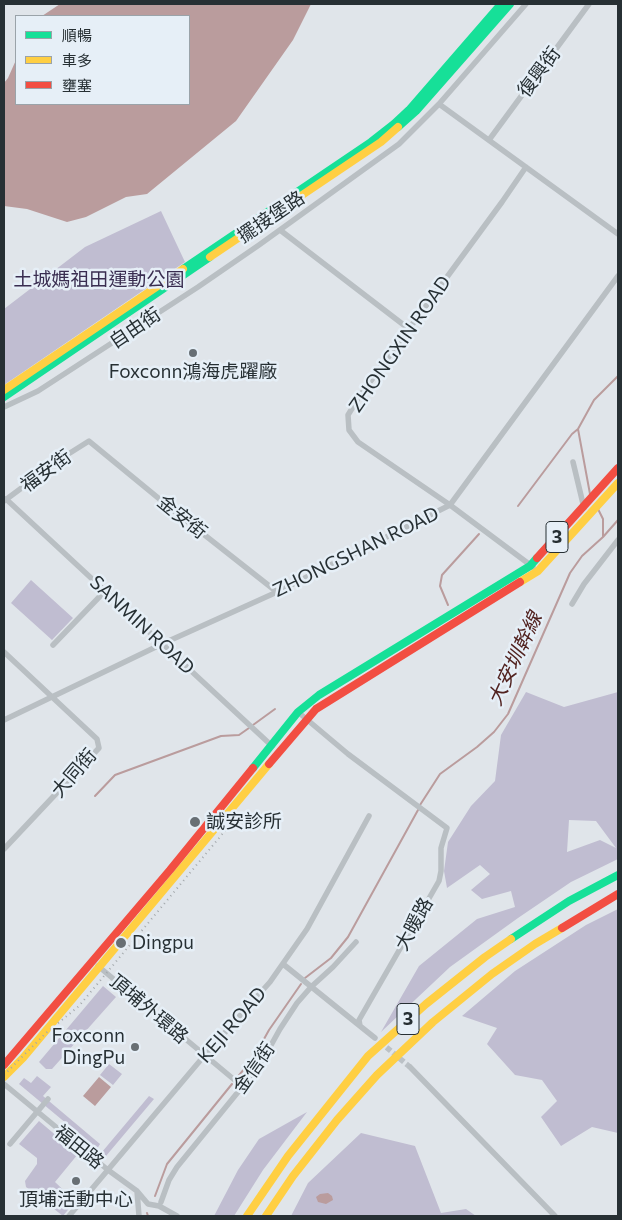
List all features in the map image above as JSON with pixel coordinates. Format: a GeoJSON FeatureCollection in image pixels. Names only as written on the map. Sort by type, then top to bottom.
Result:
{"type":"FeatureCollection","features":[{"type":"Feature","properties":{"kind":"main road","name":"擺接堡路"},"geometry":{"type":"LineString","coordinates":[[4,390],[379,136],[409,110],[501,4]]}},
{"type":"Feature","properties":{"kind":"main road","name":"擺接堡路"},"geometry":{"type":"LineString","coordinates":[[4,397],[381,142],[416,111],[510,4]]}},
{"type":"Feature","properties":{"kind":"main road","name":"3"},"geometry":{"type":"LineString","coordinates":[[4,1077],[23,1058],[170,870],[298,712],[319,695],[530,566],[617,471]]}},
{"type":"Feature","properties":{"kind":"main road","name":"3"},"geometry":{"type":"LineString","coordinates":[[4,1065],[96,964],[316,709],[538,571],[618,483]]}},
{"type":"Feature","properties":{"kind":"main road","name":"3"},"geometry":{"type":"LineString","coordinates":[[247,1216],[288,1156],[375,1050],[426,1004],[493,952],[569,901],[618,875]]}},
{"type":"Feature","properties":{"kind":"main road","name":"3"},"geometry":{"type":"LineString","coordinates":[[266,1216],[293,1176],[337,1120],[377,1075],[433,1022],[492,974],[618,894]]}},
{"type":"Feature","properties":{"kind":"street","name":"自由街"},"geometry":{"type":"LineString","coordinates":[[4,408],[38,391],[101,351],[280,230],[399,144],[439,104],[526,4]]}},
{"type":"Feature","properties":{"kind":"street","name":"復興街"},"geometry":{"type":"LineString","coordinates":[[488,140],[589,4]]}},
{"type":"Feature","properties":{"kind":"street"},"geometry":{"type":"LineString","coordinates":[[439,104],[618,234]]}},
{"type":"Feature","properties":{"kind":"street","name":"ZHONGXIN ROAD"},"geometry":{"type":"LineString","coordinates":[[526,167],[359,397],[348,415],[349,430],[358,442],[450,505],[538,571]]}},
{"type":"Feature","properties":{"kind":"street"},"geometry":{"type":"LineString","coordinates":[[280,230],[409,329]]}},
{"type":"Feature","properties":{"kind":"street","name":"ZHONGSHAN ROAD"},"geometry":{"type":"LineString","coordinates":[[4,720],[162,644],[277,592],[450,505],[618,276]]}},
{"type":"Feature","properties":{"kind":"street","name":"福安街"},"geometry":{"type":"LineString","coordinates":[[5,500],[62,458],[89,441]]}},
{"type":"Feature","properties":{"kind":"street","name":"金安街"},"geometry":{"type":"LineString","coordinates":[[89,441],[277,592]]}},
{"type":"Feature","properties":{"kind":"street"},"geometry":{"type":"LineString","coordinates":[[573,462],[584,508]]}},
{"type":"Feature","properties":{"kind":"street","name":"SANMIN ROAD"},"geometry":{"type":"LineString","coordinates":[[5,500],[278,752]]}},
{"type":"Feature","properties":{"kind":"street"},"geometry":{"type":"LineString","coordinates":[[572,604],[584,584],[618,540]]}},
{"type":"Feature","properties":{"kind":"street"},"geometry":{"type":"LineString","coordinates":[[53,645],[105,591]]}},
{"type":"Feature","properties":{"kind":"street"},"geometry":{"type":"LineString","coordinates":[[4,652],[52,697]]}},
{"type":"Feature","properties":{"kind":"street","name":"大同街"},"geometry":{"type":"LineString","coordinates":[[4,850],[99,748],[96,739],[52,697]]}},
{"type":"Feature","properties":{"kind":"street"},"geometry":{"type":"LineString","coordinates":[[298,712],[306,720]]}},
{"type":"Feature","properties":{"kind":"street","name":"大暖路"},"geometry":{"type":"LineString","coordinates":[[306,720],[447,828],[441,848],[439,880],[364,1011],[360,1020],[360,1026]]}},
{"type":"Feature","properties":{"kind":"street","name":"KEJI ROAD"},"geometry":{"type":"LineString","coordinates":[[70,1216],[204,1056],[270,982],[307,929],[369,816]]}},
{"type":"Feature","properties":{"kind":"street","name":"金信街"},"geometry":{"type":"LineString","coordinates":[[161,1202],[169,1180],[176,1168],[260,1065],[280,1029],[297,1004],[311,987],[334,967],[356,942]]}},
{"type":"Feature","properties":{"kind":"street","name":"頂埔外環路"},"geometry":{"type":"LineString","coordinates":[[96,964],[243,1087]]}},
{"type":"Feature","properties":{"kind":"street"},"geometry":{"type":"LineString","coordinates":[[283,964],[375,1038]]}},
{"type":"Feature","properties":{"kind":"street"},"geometry":{"type":"LineString","coordinates":[[410,1067],[555,1216]]}},
{"type":"Feature","properties":{"kind":"street","name":"福田路"},"geometry":{"type":"LineString","coordinates":[[4,1084],[108,1170],[137,1191]]}},
{"type":"Feature","properties":{"kind":"street"},"geometry":{"type":"LineString","coordinates":[[10,1144],[48,1099]]}},
{"type":"Feature","properties":{"kind":"street"},"geometry":{"type":"LineString","coordinates":[[137,1191],[139,1216]]}},
{"type":"Feature","properties":{"kind":"street"},"geometry":{"type":"LineString","coordinates":[[137,1191],[148,1204],[159,1206],[177,1216]]}},
{"type":"Feature","properties":{"kind":"green space","name":"土城媽祖田運動公園"},"geometry":{"type":"Polygon","coordinates":[[[161,211],[185,262],[4,385],[4,309],[85,247],[161,211]]]}},
{"type":"Feature","properties":{"kind":"green space"},"geometry":{"type":"Polygon","coordinates":[[[31,580],[73,618],[52,640],[11,603],[31,580]]]}},
{"type":"Feature","properties":{"kind":"green space"},"geometry":{"type":"Polygon","coordinates":[[[526,692],[564,707],[618,692],[618,859],[571,882],[450,967],[381,1032],[419,966],[477,919],[515,907],[511,891],[482,899],[471,890],[490,874],[480,865],[447,888],[444,871],[448,842],[471,806],[495,781],[501,735],[526,692]],[[569,820],[567,852],[600,840],[616,848],[596,821],[569,820]]]}},
{"type":"Feature","properties":{"kind":"green space"},"geometry":{"type":"Polygon","coordinates":[[[618,909],[618,1133],[592,1127],[561,1146],[541,1117],[557,1101],[542,1080],[515,1075],[487,1044],[497,1028],[462,1016],[515,971],[586,925],[618,909]]]}},
{"type":"Feature","properties":{"kind":"green space"},"geometry":{"type":"Polygon","coordinates":[[[103,986],[116,997],[52,1069],[46,1069],[39,1062],[103,986]]]}},
{"type":"Feature","properties":{"kind":"green space"},"geometry":{"type":"Polygon","coordinates":[[[109,1064],[122,1074],[113,1085],[100,1075],[109,1064]]]}},
{"type":"Feature","properties":{"kind":"green space"},"geometry":{"type":"Polygon","coordinates":[[[37,1076],[51,1087],[43,1096],[100,1144],[97,1149],[19,1084],[24,1078],[31,1083],[37,1076]]]}},
{"type":"Feature","properties":{"kind":"green space"},"geometry":{"type":"Polygon","coordinates":[[[149,1096],[154,1099],[106,1156],[102,1152],[149,1096]]]}},
{"type":"Feature","properties":{"kind":"green space"},"geometry":{"type":"Polygon","coordinates":[[[307,1112],[263,1170],[234,1216],[214,1216],[238,1170],[259,1139],[307,1112]]]}},
{"type":"Feature","properties":{"kind":"green space"},"geometry":{"type":"Polygon","coordinates":[[[39,1121],[78,1154],[55,1182],[75,1201],[63,1216],[26,1187],[25,1181],[37,1164],[37,1158],[19,1144],[39,1121]]]}},
{"type":"Feature","properties":{"kind":"green space"},"geometry":{"type":"Polygon","coordinates":[[[361,1133],[415,1146],[441,1213],[466,1209],[476,1216],[291,1216],[308,1183],[361,1133]]]}},
{"type":"Feature","properties":{"kind":"shaded area"},"geometry":{"type":"Polygon","coordinates":[[[60,4],[311,4],[293,40],[236,121],[147,194],[126,197],[86,217],[67,222],[27,209],[4,206],[4,83],[15,62],[15,105],[190,105],[190,15],[44,15],[60,4]]]}},
{"type":"Feature","properties":{"kind":"shaded area"},"geometry":{"type":"Polygon","coordinates":[[[99,1077],[111,1087],[95,1106],[83,1096],[99,1077]]]}},
{"type":"Feature","properties":{"kind":"shaded area"},"geometry":{"type":"Polygon","coordinates":[[[328,1193],[332,1196],[333,1200],[326,1204],[318,1202],[316,1197],[320,1194],[328,1193]]]}},
{"type":"Feature","properties":{"kind":"waterway","name":"大安圳幹線"},"geometry":{"type":"LineString","coordinates":[[590,494],[578,429],[594,400],[618,376]]}},
{"type":"Feature","properties":{"kind":"waterway"},"geometry":{"type":"LineString","coordinates":[[518,506],[572,434],[578,429]]}},
{"type":"Feature","properties":{"kind":"waterway","name":"大安圳幹線"},"geometry":{"type":"LineString","coordinates":[[420,805],[440,774],[477,747],[494,732],[508,714],[570,573],[582,556],[603,537],[603,519],[598,509]]}},
{"type":"Feature","properties":{"kind":"waterway"},"geometry":{"type":"LineString","coordinates":[[603,537],[618,520]]}},
{"type":"Feature","properties":{"kind":"waterway"},"geometry":{"type":"LineString","coordinates":[[448,605],[440,586],[442,575],[479,534]]}},
{"type":"Feature","properties":{"kind":"waterway"},"geometry":{"type":"LineString","coordinates":[[253,725],[275,709]]}},
{"type":"Feature","properties":{"kind":"waterway"},"geometry":{"type":"LineString","coordinates":[[95,796],[115,775],[221,736],[239,735],[249,728]]}},
{"type":"Feature","properties":{"kind":"waterway","name":"大安圳幹線"},"geometry":{"type":"LineString","coordinates":[[305,978],[331,958],[348,937],[418,810]]}},
{"type":"Feature","properties":{"kind":"waterway","name":"大安圳幹線"},"geometry":{"type":"LineString","coordinates":[[236,1079],[254,1057],[269,1030],[301,984]]}},
{"type":"Feature","properties":{"kind":"waterway","name":"大安圳幹線"},"geometry":{"type":"LineString","coordinates":[[155,1196],[167,1164],[232,1084]]}},
{"type":"Feature","properties":{"kind":"tunnel"},"geometry":{"type":"LineString","coordinates":[[380,1042],[410,1067]]}},
{"type":"Feature","properties":{"kind":"railway"},"geometry":{"type":"LineString","coordinates":[[4,1075],[46,1033],[79,1006],[229,826]]}},
{"type":"Feature","properties":{"kind":"traffic: fast"},"geometry":{"type":"LineString","coordinates":[[183,269],[371,142],[394,124],[409,110],[501,4]]}},
{"type":"Feature","properties":{"kind":"traffic: fast"},"geometry":{"type":"LineString","coordinates":[[398,127],[416,111],[510,4]]}},
{"type":"Feature","properties":{"kind":"traffic: fast"},"geometry":{"type":"LineString","coordinates":[[4,397],[210,257]]}},
{"type":"Feature","properties":{"kind":"traffic: fast"},"geometry":{"type":"LineString","coordinates":[[253,768],[298,712],[319,695],[530,566],[537,558]]}},
{"type":"Feature","properties":{"kind":"traffic: fast"},"geometry":{"type":"LineString","coordinates":[[511,939],[569,901],[618,875]]}},
{"type":"Feature","properties":{"kind":"traffic: slow"},"geometry":{"type":"LineString","coordinates":[[210,257],[381,142],[398,127]]}},
{"type":"Feature","properties":{"kind":"traffic: slow"},"geometry":{"type":"LineString","coordinates":[[4,390],[183,269]]}},
{"type":"Feature","properties":{"kind":"traffic: slow"},"geometry":{"type":"LineString","coordinates":[[520,582],[538,571],[618,483]]}},
{"type":"Feature","properties":{"kind":"traffic: slow"},"geometry":{"type":"LineString","coordinates":[[4,1077],[23,1058],[269,764]]}},
{"type":"Feature","properties":{"kind":"traffic: slow"},"geometry":{"type":"LineString","coordinates":[[266,1216],[293,1176],[337,1120],[377,1075],[433,1022],[492,974],[562,928]]}},
{"type":"Feature","properties":{"kind":"traffic: slow"},"geometry":{"type":"LineString","coordinates":[[247,1216],[288,1156],[368,1056],[426,1004],[511,939]]}},
{"type":"Feature","properties":{"kind":"traffic: jam"},"geometry":{"type":"LineString","coordinates":[[537,558],[618,468]]}},
{"type":"Feature","properties":{"kind":"traffic: jam"},"geometry":{"type":"LineString","coordinates":[[269,764],[316,709],[520,582]]}},
{"type":"Feature","properties":{"kind":"traffic: jam"},"geometry":{"type":"LineString","coordinates":[[4,1065],[170,870],[253,768]]}},
{"type":"Feature","properties":{"kind":"traffic: jam"},"geometry":{"type":"LineString","coordinates":[[562,928],[618,894]]}},
{"type":"Feature","properties":{"kind":"place","name":"Foxconn鴻海虎躍廠"},"geometry":{"type":"Point","coordinates":[193,353]}},
{"type":"Feature","properties":{"kind":"place","name":"誠安診所"},"geometry":{"type":"Point","coordinates":[195,822]}},
{"type":"Feature","properties":{"kind":"place","name":"Dingpu"},"geometry":{"type":"Point","coordinates":[121,943]}},
{"type":"Feature","properties":{"kind":"place","name":"Foxconn DingPu"},"geometry":{"type":"Point","coordinates":[135,1047]}},
{"type":"Feature","properties":{"kind":"place","name":"頂埔活動中心"},"geometry":{"type":"Point","coordinates":[76,1181]}}]}
